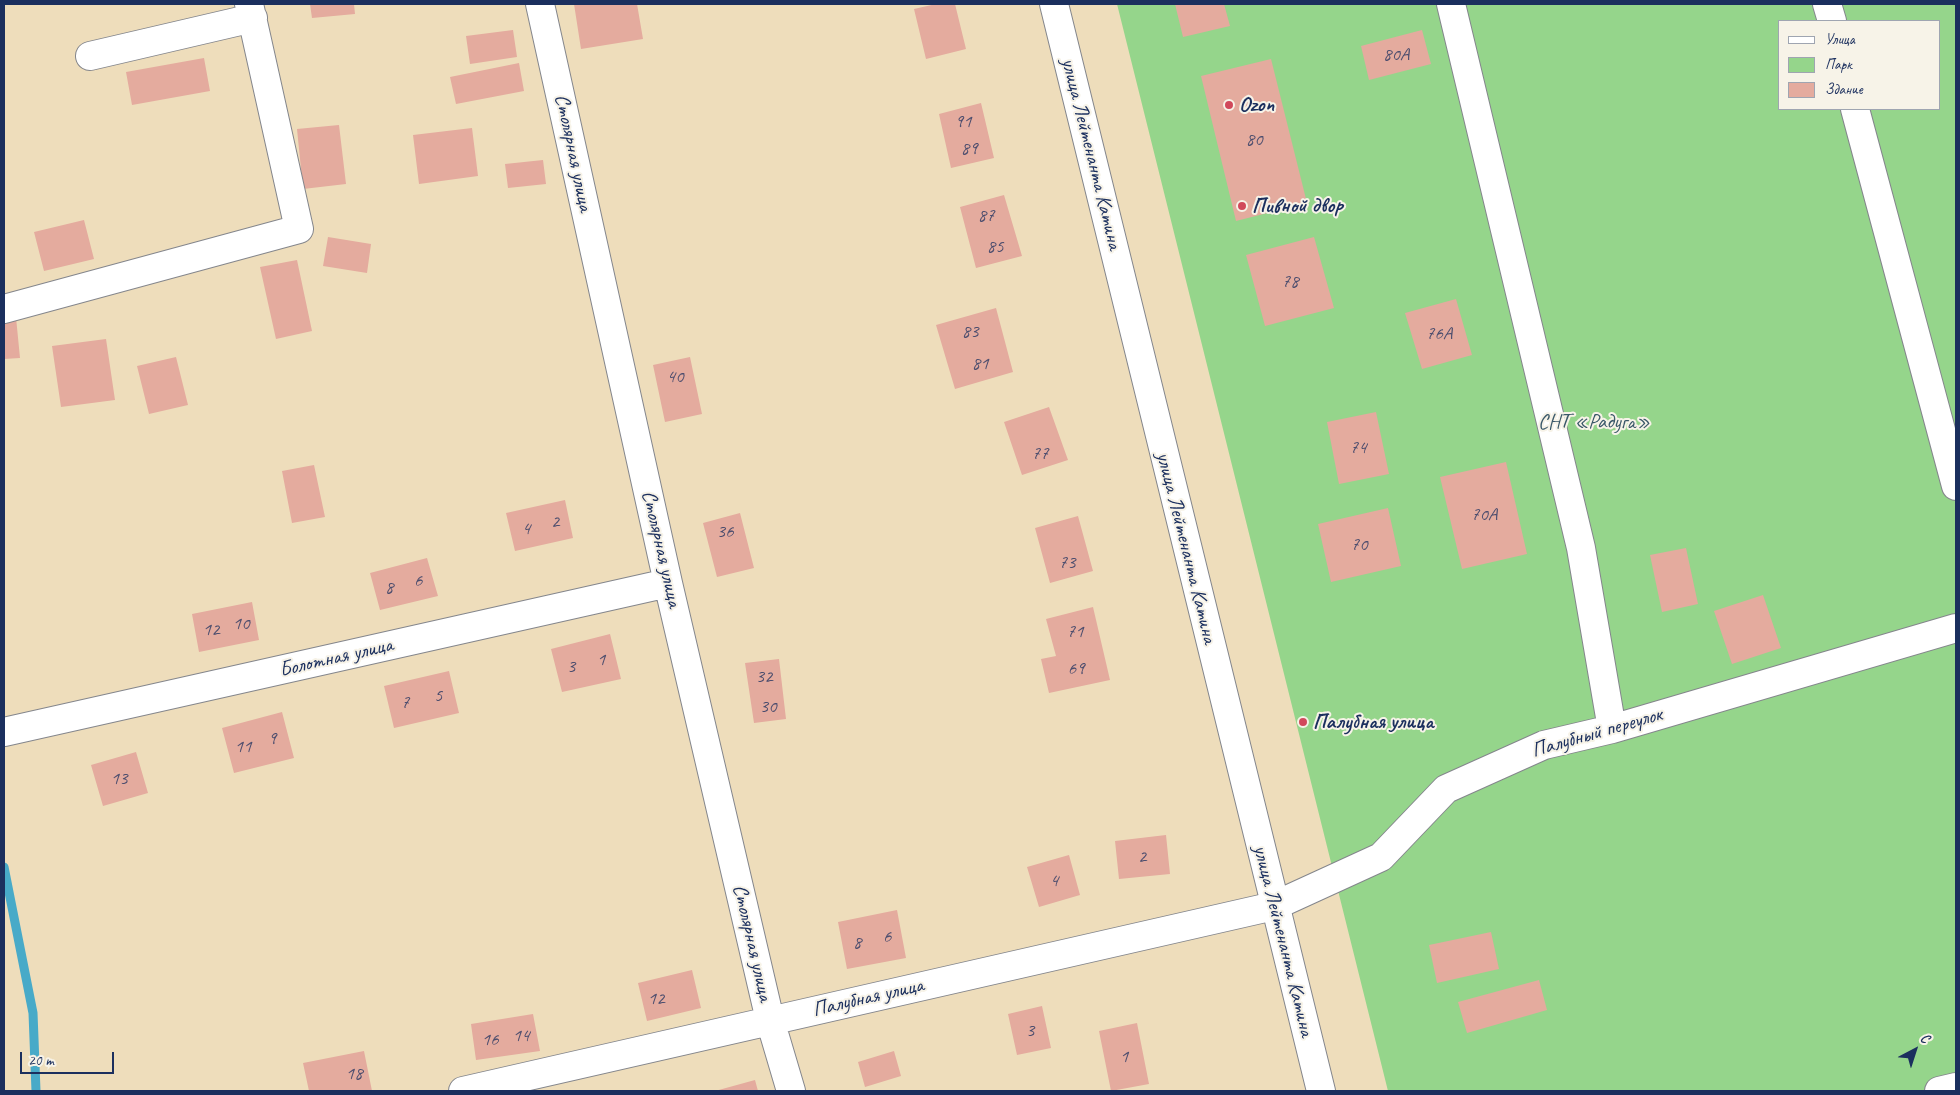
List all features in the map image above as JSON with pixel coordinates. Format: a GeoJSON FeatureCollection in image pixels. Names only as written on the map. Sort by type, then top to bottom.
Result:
{"type":"FeatureCollection","features":[{"type":"Feature","properties":{"kind":"street","name":"Столярная улица"},"geometry":{"type":"LineString","coordinates":[[540,4],[668,583],[770,1020],[791,1091]]}},
{"type":"Feature","properties":{"kind":"street","name":"улица Лейтенанта Катина"},"geometry":{"type":"LineString","coordinates":[[1054,4],[1274,906],[1321,1091]]}},
{"type":"Feature","properties":{"kind":"street"},"geometry":{"type":"LineString","coordinates":[[1451,4],[1581,548],[1612,729]]}},
{"type":"Feature","properties":{"kind":"street"},"geometry":{"type":"LineString","coordinates":[[1828,4],[1832,20]]}},
{"type":"Feature","properties":{"kind":"street"},"geometry":{"type":"LineString","coordinates":[[4,308],[299,229],[251,11],[90,56]]}},
{"type":"Feature","properties":{"kind":"street"},"geometry":{"type":"LineString","coordinates":[[1856,110],[1956,486]]}},
{"type":"Feature","properties":{"kind":"street","name":"Болотная улица"},"geometry":{"type":"LineString","coordinates":[[4,732],[668,583]]}},
{"type":"Feature","properties":{"kind":"street","name":"Палубный переулок"},"geometry":{"type":"LineString","coordinates":[[1274,906],[1381,857],[1446,789],[1544,745],[1612,729],[1956,628]]}},
{"type":"Feature","properties":{"kind":"street","name":"Палубная улица"},"geometry":{"type":"LineString","coordinates":[[463,1091],[1274,906]]}},
{"type":"Feature","properties":{"kind":"street"},"geometry":{"type":"LineString","coordinates":[[1939,1091],[1956,1087]]}},
{"type":"Feature","properties":{"kind":"green space","name":"СНТ «Радуга»"},"geometry":{"type":"Polygon","coordinates":[[[1117,4],[1956,4],[1956,1091],[1388,1091],[1117,4]]]}},
{"type":"Feature","properties":{"kind":"building"},"geometry":{"type":"Polygon","coordinates":[[[310,4],[354,4],[355,14],[312,18],[310,4]]]}},
{"type":"Feature","properties":{"kind":"building"},"geometry":{"type":"Polygon","coordinates":[[[574,4],[637,4],[643,39],[581,49],[574,4]]]}},
{"type":"Feature","properties":{"kind":"building"},"geometry":{"type":"Polygon","coordinates":[[[936,4],[955,4],[966,49],[926,59],[914,9],[936,4]]]}},
{"type":"Feature","properties":{"kind":"building"},"geometry":{"type":"Polygon","coordinates":[[[1175,4],[1224,4],[1230,26],[1183,37],[1175,4]]]}},
{"type":"Feature","properties":{"kind":"building"},"geometry":{"type":"Polygon","coordinates":[[[513,30],[517,57],[470,64],[466,36],[513,30]]]}},
{"type":"Feature","properties":{"kind":"building"},"geometry":{"type":"Polygon","coordinates":[[[1422,30],[1431,64],[1369,80],[1361,46],[1422,30]]]}},
{"type":"Feature","properties":{"kind":"building"},"geometry":{"type":"Polygon","coordinates":[[[204,58],[210,91],[132,105],[126,72],[204,58]]]}},
{"type":"Feature","properties":{"kind":"building"},"geometry":{"type":"Polygon","coordinates":[[[1271,59],[1307,203],[1236,221],[1201,76],[1271,59]]]}},
{"type":"Feature","properties":{"kind":"building"},"geometry":{"type":"Polygon","coordinates":[[[519,63],[524,91],[456,104],[450,77],[519,63]]]}},
{"type":"Feature","properties":{"kind":"building"},"geometry":{"type":"Polygon","coordinates":[[[981,103],[994,158],[951,168],[939,114],[981,103]]]}},
{"type":"Feature","properties":{"kind":"building"},"geometry":{"type":"Polygon","coordinates":[[[339,125],[346,184],[303,189],[297,129],[339,125]]]}},
{"type":"Feature","properties":{"kind":"building"},"geometry":{"type":"Polygon","coordinates":[[[472,128],[478,176],[419,184],[413,135],[472,128]]]}},
{"type":"Feature","properties":{"kind":"building"},"geometry":{"type":"Polygon","coordinates":[[[543,160],[546,184],[508,188],[505,164],[543,160]]]}},
{"type":"Feature","properties":{"kind":"building"},"geometry":{"type":"Polygon","coordinates":[[[1004,195],[1022,256],[976,268],[960,207],[1004,195]]]}},
{"type":"Feature","properties":{"kind":"building"},"geometry":{"type":"Polygon","coordinates":[[[84,220],[94,259],[44,271],[34,232],[84,220]]]}},
{"type":"Feature","properties":{"kind":"building"},"geometry":{"type":"Polygon","coordinates":[[[328,237],[371,244],[367,273],[323,266],[328,237]]]}},
{"type":"Feature","properties":{"kind":"building"},"geometry":{"type":"Polygon","coordinates":[[[1314,237],[1334,308],[1265,326],[1246,255],[1314,237]]]}},
{"type":"Feature","properties":{"kind":"building"},"geometry":{"type":"Polygon","coordinates":[[[297,260],[312,331],[276,339],[260,267],[297,260]]]}},
{"type":"Feature","properties":{"kind":"building"},"geometry":{"type":"Polygon","coordinates":[[[1456,299],[1472,355],[1422,369],[1405,313],[1456,299]]]}},
{"type":"Feature","properties":{"kind":"building"},"geometry":{"type":"Polygon","coordinates":[[[15,307],[20,358],[4,359],[4,308],[15,307]]]}},
{"type":"Feature","properties":{"kind":"building"},"geometry":{"type":"Polygon","coordinates":[[[996,308],[1013,372],[955,389],[936,325],[996,308]]]}},
{"type":"Feature","properties":{"kind":"building"},"geometry":{"type":"Polygon","coordinates":[[[106,339],[115,400],[61,407],[52,346],[106,339]]]}},
{"type":"Feature","properties":{"kind":"building"},"geometry":{"type":"Polygon","coordinates":[[[176,357],[188,405],[149,414],[137,366],[176,357]]]}},
{"type":"Feature","properties":{"kind":"building"},"geometry":{"type":"Polygon","coordinates":[[[690,357],[702,414],[665,422],[653,365],[690,357]]]}},
{"type":"Feature","properties":{"kind":"building"},"geometry":{"type":"Polygon","coordinates":[[[1049,407],[1068,460],[1022,475],[1004,422],[1049,407]]]}},
{"type":"Feature","properties":{"kind":"building"},"geometry":{"type":"Polygon","coordinates":[[[1376,412],[1389,474],[1339,484],[1327,422],[1376,412]]]}},
{"type":"Feature","properties":{"kind":"building"},"geometry":{"type":"Polygon","coordinates":[[[1506,462],[1527,554],[1462,569],[1440,477],[1506,462]]]}},
{"type":"Feature","properties":{"kind":"building"},"geometry":{"type":"Polygon","coordinates":[[[314,465],[325,517],[292,523],[282,471],[314,465]]]}},
{"type":"Feature","properties":{"kind":"building"},"geometry":{"type":"Polygon","coordinates":[[[565,500],[573,538],[515,551],[506,513],[565,500]]]}},
{"type":"Feature","properties":{"kind":"building"},"geometry":{"type":"Polygon","coordinates":[[[1388,508],[1401,566],[1331,582],[1318,524],[1388,508]]]}},
{"type":"Feature","properties":{"kind":"building"},"geometry":{"type":"Polygon","coordinates":[[[740,513],[754,568],[717,577],[703,523],[740,513]]]}},
{"type":"Feature","properties":{"kind":"building"},"geometry":{"type":"Polygon","coordinates":[[[1078,516],[1093,571],[1050,583],[1035,528],[1078,516]]]}},
{"type":"Feature","properties":{"kind":"building"},"geometry":{"type":"Polygon","coordinates":[[[1686,548],[1698,604],[1662,612],[1650,555],[1686,548]]]}},
{"type":"Feature","properties":{"kind":"building"},"geometry":{"type":"Polygon","coordinates":[[[427,558],[438,596],[380,610],[370,573],[427,558]]]}},
{"type":"Feature","properties":{"kind":"building"},"geometry":{"type":"Polygon","coordinates":[[[1763,595],[1781,648],[1732,664],[1714,611],[1763,595]]]}},
{"type":"Feature","properties":{"kind":"building"},"geometry":{"type":"Polygon","coordinates":[[[252,602],[259,640],[199,652],[192,614],[252,602]]]}},
{"type":"Feature","properties":{"kind":"building"},"geometry":{"type":"Polygon","coordinates":[[[1093,607],[1110,680],[1049,693],[1041,659],[1056,656],[1046,619],[1093,607]]]}},
{"type":"Feature","properties":{"kind":"building"},"geometry":{"type":"Polygon","coordinates":[[[610,634],[621,679],[562,692],[551,649],[610,634]]]}},
{"type":"Feature","properties":{"kind":"building"},"geometry":{"type":"Polygon","coordinates":[[[779,659],[786,719],[754,723],[745,663],[779,659]]]}},
{"type":"Feature","properties":{"kind":"building"},"geometry":{"type":"Polygon","coordinates":[[[449,671],[459,713],[394,728],[384,686],[449,671]]]}},
{"type":"Feature","properties":{"kind":"building"},"geometry":{"type":"Polygon","coordinates":[[[282,712],[294,758],[234,773],[222,728],[282,712]]]}},
{"type":"Feature","properties":{"kind":"building"},"geometry":{"type":"Polygon","coordinates":[[[136,752],[148,793],[103,806],[91,765],[136,752]]]}},
{"type":"Feature","properties":{"kind":"building"},"geometry":{"type":"Polygon","coordinates":[[[1166,835],[1170,874],[1119,879],[1115,841],[1166,835]]]}},
{"type":"Feature","properties":{"kind":"building"},"geometry":{"type":"Polygon","coordinates":[[[1069,855],[1080,895],[1039,907],[1027,867],[1069,855]]]}},
{"type":"Feature","properties":{"kind":"building"},"geometry":{"type":"Polygon","coordinates":[[[897,910],[906,958],[847,969],[838,922],[897,910]]]}},
{"type":"Feature","properties":{"kind":"building"},"geometry":{"type":"Polygon","coordinates":[[[1491,932],[1499,969],[1437,983],[1429,945],[1491,932]]]}},
{"type":"Feature","properties":{"kind":"building"},"geometry":{"type":"Polygon","coordinates":[[[692,970],[701,1008],[647,1021],[638,983],[692,970]]]}},
{"type":"Feature","properties":{"kind":"building"},"geometry":{"type":"Polygon","coordinates":[[[1539,980],[1547,1010],[1467,1033],[1458,1002],[1539,980]]]}},
{"type":"Feature","properties":{"kind":"building"},"geometry":{"type":"Polygon","coordinates":[[[1042,1006],[1051,1048],[1017,1055],[1008,1014],[1042,1006]]]}},
{"type":"Feature","properties":{"kind":"building"},"geometry":{"type":"Polygon","coordinates":[[[533,1014],[540,1051],[476,1060],[471,1024],[533,1014]]]}},
{"type":"Feature","properties":{"kind":"building"},"geometry":{"type":"Polygon","coordinates":[[[1137,1023],[1149,1084],[1111,1091],[1099,1031],[1137,1023]]]}},
{"type":"Feature","properties":{"kind":"building"},"geometry":{"type":"Polygon","coordinates":[[[364,1051],[372,1091],[309,1091],[303,1063],[364,1051]]]}},
{"type":"Feature","properties":{"kind":"building"},"geometry":{"type":"Polygon","coordinates":[[[894,1051],[901,1076],[865,1087],[858,1062],[894,1051]]]}},
{"type":"Feature","properties":{"kind":"building"},"geometry":{"type":"Polygon","coordinates":[[[755,1080],[758,1091],[715,1091],[755,1080]]]}},
{"type":"Feature","properties":{"kind":"waterway"},"geometry":{"type":"LineString","coordinates":[[4,867],[33,1013],[36,1091]]}},
{"type":"Feature","properties":{"kind":"place","name":"Ozon"},"geometry":{"type":"Point","coordinates":[1229,105]}},
{"type":"Feature","properties":{"kind":"place","name":"Пивной двор"},"geometry":{"type":"Point","coordinates":[1242,206]}},
{"type":"Feature","properties":{"kind":"place","name":"Палубная улица"},"geometry":{"type":"Point","coordinates":[1303,722]}}]}
